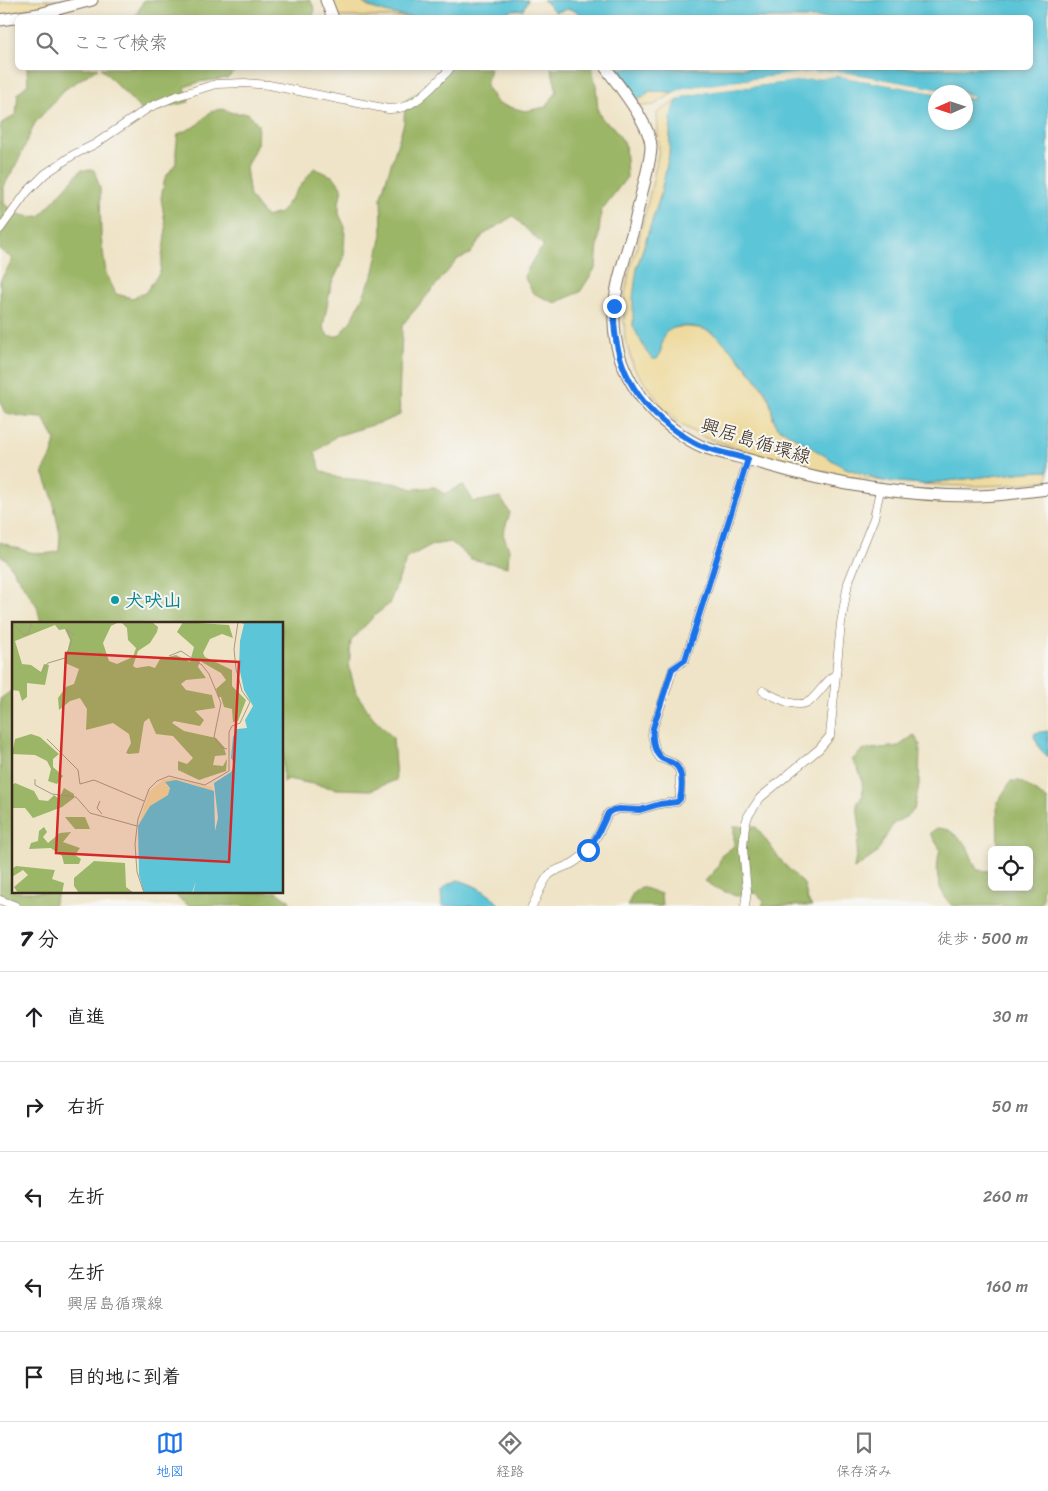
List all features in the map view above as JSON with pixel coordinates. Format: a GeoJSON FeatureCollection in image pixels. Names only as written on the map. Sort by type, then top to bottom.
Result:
{"type":"FeatureCollection","features":[{"type":"Feature","properties":{"kind":"main road"},"geometry":{"type":"LineString","coordinates":[[32,15],[92,0]]}},
{"type":"Feature","properties":{"kind":"main road"},"geometry":{"type":"LineString","coordinates":[[326,0],[332,15]]}},
{"type":"Feature","properties":{"kind":"main road"},"geometry":{"type":"LineString","coordinates":[[0,20],[15,18]]}},
{"type":"Feature","properties":{"kind":"main road","name":"興居島循環線"},"geometry":{"type":"LineString","coordinates":[[607,70],[636,110],[646,129],[651,145],[645,179],[616,290],[614,324],[618,352],[626,374],[647,406],[669,426],[702,447],[816,478],[880,490],[917,494],[975,496],[1048,489]]}},
{"type":"Feature","properties":{"kind":"street"},"geometry":{"type":"LineString","coordinates":[[0,229],[27,192],[45,174],[73,155],[95,144],[150,107],[174,97],[216,84],[245,83],[269,85],[397,110],[408,106],[420,98],[448,70]]}},
{"type":"Feature","properties":{"kind":"street"},"geometry":{"type":"LineString","coordinates":[[532,906],[544,881],[549,876],[581,858],[588,850],[608,813],[619,809],[640,810],[660,804],[677,802],[680,799],[680,773],[674,763],[660,758],[656,752],[652,735],[653,728],[672,669],[685,660],[748,459]]}},
{"type":"Feature","properties":{"kind":"street"},"geometry":{"type":"LineString","coordinates":[[745,906],[747,891],[743,848],[746,821],[760,798],[819,749],[830,736],[841,623],[848,584],[874,518],[880,490]]}},
{"type":"Feature","properties":{"kind":"street"},"geometry":{"type":"LineString","coordinates":[[763,691],[786,701],[802,704],[810,701],[830,678],[836,674]]}},
{"type":"Feature","properties":{"kind":"street"},"geometry":{"type":"LineString","coordinates":[[0,900],[16,906]]}},
{"type":"Feature","properties":{"kind":"green space"},"geometry":{"type":"Polygon","coordinates":[[[144,0],[310,0],[315,9],[313,15],[136,15],[144,0]]]}},
{"type":"Feature","properties":{"kind":"green space"},"geometry":{"type":"Polygon","coordinates":[[[27,70],[95,70],[64,90],[35,123],[19,159],[4,186],[4,204],[21,214],[40,216],[81,170],[94,170],[100,188],[101,237],[106,273],[116,294],[132,298],[145,293],[160,272],[166,229],[161,198],[165,178],[176,163],[178,134],[196,126],[211,111],[222,109],[233,113],[248,113],[258,124],[257,144],[246,167],[250,197],[266,217],[280,213],[314,168],[334,177],[342,188],[339,214],[345,227],[344,258],[331,285],[323,327],[328,336],[339,336],[353,318],[374,272],[382,234],[381,196],[404,123],[405,101],[430,83],[440,70],[490,70],[486,86],[498,104],[525,111],[546,107],[557,91],[552,70],[592,70],[598,111],[603,120],[613,127],[625,144],[627,177],[601,211],[596,267],[580,292],[555,303],[533,293],[524,276],[536,255],[544,246],[513,216],[483,235],[470,254],[458,259],[402,325],[399,392],[400,415],[336,436],[315,453],[321,471],[338,478],[394,483],[413,489],[435,487],[444,494],[463,485],[474,502],[500,497],[510,513],[503,534],[509,549],[508,567],[471,559],[451,542],[431,545],[407,558],[389,604],[374,616],[351,641],[349,667],[356,693],[372,716],[393,738],[396,780],[371,790],[337,789],[288,779],[284,781],[284,622],[41,622],[37,606],[5,558],[0,556],[0,542],[37,553],[44,554],[59,551],[60,535],[52,496],[43,472],[52,455],[55,439],[43,418],[5,413],[0,402],[0,281],[13,259],[0,250],[0,127],[2,123],[16,114],[18,93],[28,84],[27,70]]]}},
{"type":"Feature","properties":{"kind":"green space"},"geometry":{"type":"Polygon","coordinates":[[[103,70],[236,70],[228,78],[199,82],[185,87],[189,102],[169,106],[146,115],[103,70]]]}},
{"type":"Feature","properties":{"kind":"green space"},"geometry":{"type":"Polygon","coordinates":[[[12,690],[12,894],[56,894],[53,906],[23,906],[15,901],[0,897],[0,699],[12,690]]]}},
{"type":"Feature","properties":{"kind":"green space"},"geometry":{"type":"Polygon","coordinates":[[[914,735],[920,745],[919,784],[914,810],[893,824],[876,854],[854,869],[860,829],[857,804],[863,795],[862,779],[852,760],[863,750],[899,746],[914,735]]]}},
{"type":"Feature","properties":{"kind":"green space"},"geometry":{"type":"Polygon","coordinates":[[[1011,781],[1020,781],[1048,800],[1048,883],[1042,888],[1043,898],[1040,906],[952,906],[943,893],[938,879],[940,849],[930,833],[937,828],[949,830],[966,844],[977,870],[988,871],[988,891],[1033,891],[1033,846],[998,846],[997,803],[1011,781]]]}},
{"type":"Feature","properties":{"kind":"green space"},"geometry":{"type":"Polygon","coordinates":[[[734,826],[756,827],[783,863],[804,884],[808,901],[812,906],[762,906],[764,901],[756,893],[736,896],[718,889],[705,881],[718,867],[721,856],[734,846],[734,826]]]}},
{"type":"Feature","properties":{"kind":"green space"},"geometry":{"type":"Polygon","coordinates":[[[641,887],[661,894],[662,906],[627,906],[633,893],[641,887]]]}},
{"type":"Feature","properties":{"kind":"green space"},"geometry":{"type":"Polygon","coordinates":[[[177,894],[280,894],[289,900],[291,906],[190,906],[178,898],[177,894]]]}},
{"type":"Feature","properties":{"kind":"sand"},"geometry":{"type":"Polygon","coordinates":[[[16,0],[71,0],[0,15],[0,3],[16,0]]]}},
{"type":"Feature","properties":{"kind":"sand"},"geometry":{"type":"Polygon","coordinates":[[[332,0],[359,0],[368,7],[404,15],[339,15],[334,11],[332,0]]]}},
{"type":"Feature","properties":{"kind":"sand"},"geometry":{"type":"Polygon","coordinates":[[[649,91],[675,92],[654,105],[641,106],[637,100],[644,97],[649,91]]]}},
{"type":"Feature","properties":{"kind":"sand"},"geometry":{"type":"Polygon","coordinates":[[[679,99],[673,108],[671,117],[669,155],[660,197],[637,267],[660,355],[665,333],[670,330],[687,327],[710,331],[719,337],[734,353],[764,390],[770,402],[773,419],[843,467],[883,481],[843,476],[786,463],[703,437],[678,423],[663,407],[634,368],[625,339],[625,294],[659,149],[657,113],[679,99]]]}},
{"type":"Feature","properties":{"kind":"sand"},"geometry":{"type":"Polygon","coordinates":[[[1048,471],[1048,480],[1017,484],[970,486],[922,484],[1025,472],[1048,471]]]}},
{"type":"Feature","properties":{"kind":"water"},"geometry":{"type":"Polygon","coordinates":[[[359,0],[528,0],[523,10],[512,10],[505,15],[399,15],[373,8],[359,0]]]}},
{"type":"Feature","properties":{"kind":"water"},"geometry":{"type":"Polygon","coordinates":[[[543,0],[1048,0],[1048,471],[922,484],[883,481],[843,467],[776,426],[768,396],[764,390],[734,353],[712,333],[690,326],[672,329],[663,337],[659,356],[657,359],[653,359],[647,353],[633,326],[633,298],[637,267],[660,197],[669,155],[671,117],[673,108],[679,99],[685,96],[708,92],[837,76],[928,92],[928,130],[973,130],[973,85],[928,85],[928,87],[837,70],[1033,70],[1033,15],[581,15],[569,9],[555,12],[543,0]]]}},
{"type":"Feature","properties":{"kind":"water"},"geometry":{"type":"Polygon","coordinates":[[[616,70],[837,70],[683,88],[675,92],[649,91],[644,97],[637,100],[616,70]]]}},
{"type":"Feature","properties":{"kind":"water"},"geometry":{"type":"Polygon","coordinates":[[[1048,731],[1048,757],[1040,749],[1034,736],[1035,733],[1048,731]]]}},
{"type":"Feature","properties":{"kind":"water"},"geometry":{"type":"Polygon","coordinates":[[[458,880],[481,890],[492,897],[500,906],[442,906],[441,891],[447,885],[458,880]]]}},
{"type":"Feature","properties":{"kind":"pier"},"geometry":{"type":"Polygon","coordinates":[[[837,70],[928,87],[928,92],[837,76],[708,92],[685,96],[674,102],[684,94],[708,89],[835,74],[835,72],[799,75],[671,94],[683,88],[837,70]]]}},
{"type":"Feature","properties":{"kind":"place","name":"犬吠山"},"geometry":{"type":"Point","coordinates":[115,600]}},
{"type":"Feature","properties":{"kind":"route"},"geometry":{"type":"LineString","coordinates":[[588,850],[604,824],[608,813],[613,810],[640,810],[660,804],[677,802],[680,799],[680,773],[674,763],[660,758],[656,752],[652,735],[653,728],[672,669],[685,660],[748,459],[702,447],[669,426],[647,406],[626,374],[618,352],[615,337],[614,306]]}}]}
